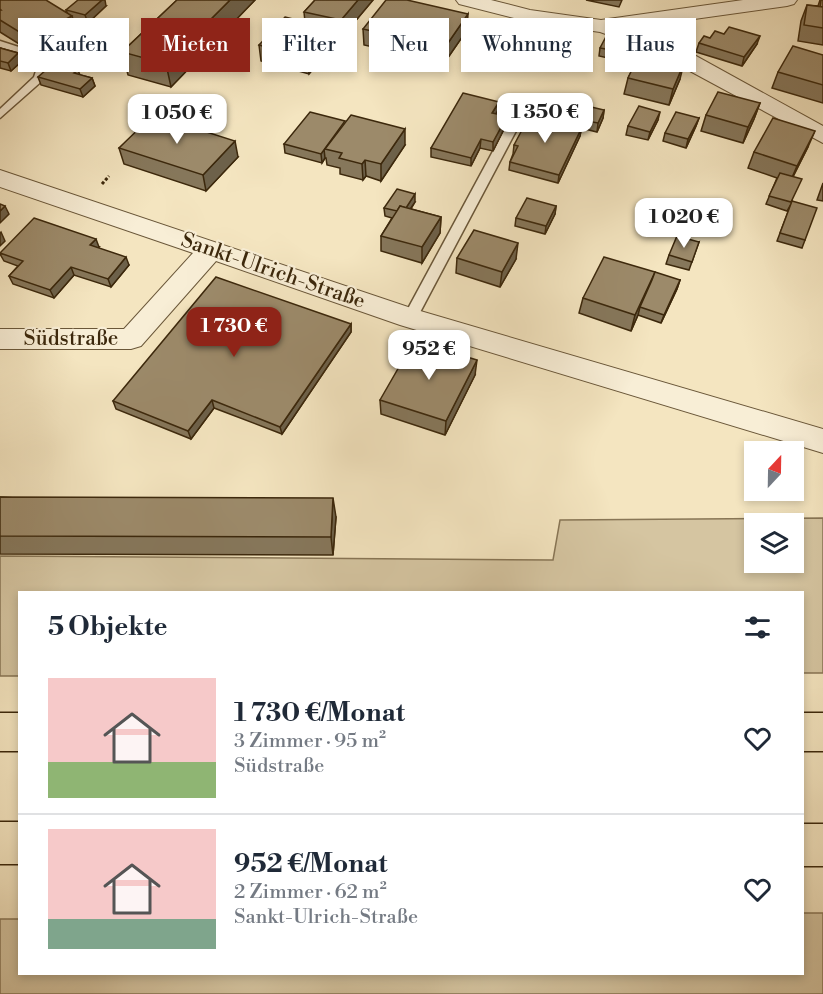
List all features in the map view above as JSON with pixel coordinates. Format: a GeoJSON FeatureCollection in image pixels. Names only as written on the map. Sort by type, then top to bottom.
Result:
{"type":"FeatureCollection","features":[{"type":"Feature","properties":{"kind":"highway"},"geometry":{"type":"LineString","coordinates":[[0,732],[18,732]]}},
{"type":"Feature","properties":{"kind":"highway"},"geometry":{"type":"LineString","coordinates":[[804,732],[823,732]]}},
{"type":"Feature","properties":{"kind":"highway"},"geometry":{"type":"LineString","coordinates":[[0,843],[18,843]]}},
{"type":"Feature","properties":{"kind":"highway"},"geometry":{"type":"LineString","coordinates":[[804,845],[823,845]]}},
{"type":"Feature","properties":{"kind":"street"},"geometry":{"type":"LineString","coordinates":[[466,0],[530,16],[601,26],[659,45],[823,136]]}},
{"type":"Feature","properties":{"kind":"street"},"geometry":{"type":"LineString","coordinates":[[601,26],[787,0]]}},
{"type":"Feature","properties":{"kind":"street","name":"Sankt-Ulrich-Straße"},"geometry":{"type":"LineString","coordinates":[[0,178],[410,318],[823,441]]}},
{"type":"Feature","properties":{"kind":"street","name":"Südstraße"},"geometry":{"type":"LineString","coordinates":[[0,339],[131,339],[212,250]]}},
{"type":"Feature","properties":{"kind":"lane"},"geometry":{"type":"LineString","coordinates":[[0,44],[24,52],[42,67],[39,78],[0,115]]}},
{"type":"Feature","properties":{"kind":"lane"},"geometry":{"type":"LineString","coordinates":[[410,318],[511,129]]}},
{"type":"Feature","properties":{"kind":"shaded area"},"geometry":{"type":"Polygon","coordinates":[[[804,518],[823,518],[823,673],[804,673],[804,591],[18,591],[18,676],[0,676],[0,556],[553,560],[560,520],[744,519],[744,573],[804,573],[804,518]]]}},
{"type":"Feature","properties":{"kind":"shaded area"},"geometry":{"type":"Polygon","coordinates":[[[804,913],[823,913],[823,994],[0,994],[0,919],[18,919],[18,975],[804,975],[804,913]]]}},
{"type":"Feature","properties":{"kind":"building"},"geometry":{"type":"Polygon","coordinates":[[[0,0],[46,0],[72,16],[68,18],[18,18],[18,31],[0,20],[0,0]]]}},
{"type":"Feature","properties":{"kind":"building"},"geometry":{"type":"Polygon","coordinates":[[[78,0],[102,0],[85,15],[66,10],[78,0]]]}},
{"type":"Feature","properties":{"kind":"building"},"geometry":{"type":"Polygon","coordinates":[[[177,0],[230,0],[212,18],[158,18],[177,0]]]}},
{"type":"Feature","properties":{"kind":"building"},"geometry":{"type":"Polygon","coordinates":[[[315,0],[358,0],[343,18],[304,12],[315,0]]]}},
{"type":"Feature","properties":{"kind":"building"},"geometry":{"type":"Polygon","coordinates":[[[386,0],[407,0],[468,14],[465,18],[461,18],[461,24],[449,42],[449,18],[372,18],[386,0]]]}},
{"type":"Feature","properties":{"kind":"building"},"geometry":{"type":"Polygon","coordinates":[[[807,5],[823,7],[823,28],[804,25],[807,5]]]}},
{"type":"Feature","properties":{"kind":"building"},"geometry":{"type":"Polygon","coordinates":[[[369,21],[369,30],[363,29],[369,21]]]}},
{"type":"Feature","properties":{"kind":"building"},"geometry":{"type":"Polygon","coordinates":[[[729,27],[760,36],[744,57],[699,43],[704,36],[710,38],[715,31],[724,34],[729,27]]]}},
{"type":"Feature","properties":{"kind":"building"},"geometry":{"type":"Polygon","coordinates":[[[141,34],[141,57],[129,54],[129,45],[141,34]]]}},
{"type":"Feature","properties":{"kind":"building"},"geometry":{"type":"Polygon","coordinates":[[[605,39],[605,49],[600,48],[605,39]]]}},
{"type":"Feature","properties":{"kind":"building"},"geometry":{"type":"Polygon","coordinates":[[[793,46],[823,55],[823,85],[778,72],[793,46]]]}},
{"type":"Feature","properties":{"kind":"building"},"geometry":{"type":"Polygon","coordinates":[[[0,48],[18,53],[8,63],[0,61],[0,48]]]}},
{"type":"Feature","properties":{"kind":"building"},"geometry":{"type":"Polygon","coordinates":[[[44,72],[75,72],[92,78],[80,89],[38,77],[44,72]]]}},
{"type":"Feature","properties":{"kind":"building"},"geometry":{"type":"Polygon","coordinates":[[[631,72],[680,72],[673,89],[628,78],[631,72]]]}},
{"type":"Feature","properties":{"kind":"building"},"geometry":{"type":"Polygon","coordinates":[[[718,92],[760,103],[748,127],[706,115],[718,92]]]}},
{"type":"Feature","properties":{"kind":"building"},"geometry":{"type":"Polygon","coordinates":[[[463,93],[499,102],[492,113],[507,116],[493,142],[481,139],[471,158],[431,148],[463,93]]]}},
{"type":"Feature","properties":{"kind":"building"},"geometry":{"type":"Polygon","coordinates":[[[587,106],[604,110],[598,123],[581,120],[587,106]]]}},
{"type":"Feature","properties":{"kind":"building"},"geometry":{"type":"Polygon","coordinates":[[[639,106],[660,112],[650,132],[628,126],[639,106]]]}},
{"type":"Feature","properties":{"kind":"building"},"geometry":{"type":"Polygon","coordinates":[[[310,112],[345,121],[321,154],[284,144],[310,112]]]}},
{"type":"Feature","properties":{"kind":"building"},"geometry":{"type":"Polygon","coordinates":[[[676,112],[699,118],[688,139],[665,133],[676,112]]]}},
{"type":"Feature","properties":{"kind":"building"},"geometry":{"type":"Polygon","coordinates":[[[153,115],[235,141],[203,175],[119,148],[153,115]]]}},
{"type":"Feature","properties":{"kind":"building"},"geometry":{"type":"Polygon","coordinates":[[[351,115],[405,129],[381,164],[365,160],[362,164],[339,158],[342,153],[325,149],[351,115]]]}},
{"type":"Feature","properties":{"kind":"building"},"geometry":{"type":"Polygon","coordinates":[[[530,115],[582,127],[559,175],[510,162],[518,146],[514,145],[530,115]]]}},
{"type":"Feature","properties":{"kind":"building"},"geometry":{"type":"Polygon","coordinates":[[[773,118],[815,131],[797,166],[754,152],[773,118]]]}},
{"type":"Feature","properties":{"kind":"building"},"geometry":{"type":"Polygon","coordinates":[[[780,173],[802,179],[791,202],[769,196],[780,173]]]}},
{"type":"Feature","properties":{"kind":"building"},"geometry":{"type":"Polygon","coordinates":[[[397,189],[415,194],[406,208],[400,206],[397,211],[384,208],[397,189]]]}},
{"type":"Feature","properties":{"kind":"building"},"geometry":{"type":"Polygon","coordinates":[[[527,198],[556,206],[546,226],[516,218],[527,198]]]}},
{"type":"Feature","properties":{"kind":"building"},"geometry":{"type":"Polygon","coordinates":[[[792,201],[817,208],[805,240],[780,233],[792,201]]]}},
{"type":"Feature","properties":{"kind":"building"},"geometry":{"type":"Polygon","coordinates":[[[400,206],[441,217],[422,247],[381,236],[400,206]]]}},
{"type":"Feature","properties":{"kind":"building"},"geometry":{"type":"Polygon","coordinates":[[[34,218],[96,239],[90,245],[126,257],[108,279],[71,267],[50,290],[9,276],[23,261],[0,253],[34,218]]]}},
{"type":"Feature","properties":{"kind":"building"},"geometry":{"type":"Polygon","coordinates":[[[474,230],[518,243],[502,272],[457,258],[474,230]]]}},
{"type":"Feature","properties":{"kind":"building"},"geometry":{"type":"Polygon","coordinates":[[[677,236],[699,242],[692,262],[669,255],[677,236]]]}},
{"type":"Feature","properties":{"kind":"building"},"geometry":{"type":"Polygon","coordinates":[[[604,257],[655,272],[635,315],[583,298],[604,257]]]}},
{"type":"Feature","properties":{"kind":"building"},"geometry":{"type":"Polygon","coordinates":[[[655,272],[680,280],[664,315],[640,307],[655,272]]]}},
{"type":"Feature","properties":{"kind":"building"},"geometry":{"type":"Polygon","coordinates":[[[216,277],[351,324],[280,427],[212,400],[188,431],[113,401],[216,277]]]}},
{"type":"Feature","properties":{"kind":"building"},"geometry":{"type":"Polygon","coordinates":[[[414,341],[477,360],[446,421],[380,400],[414,341]]]}},
{"type":"Feature","properties":{"kind":"building"},"geometry":{"type":"Polygon","coordinates":[[[0,497],[333,498],[331,537],[0,536],[0,497]]]}}]}
